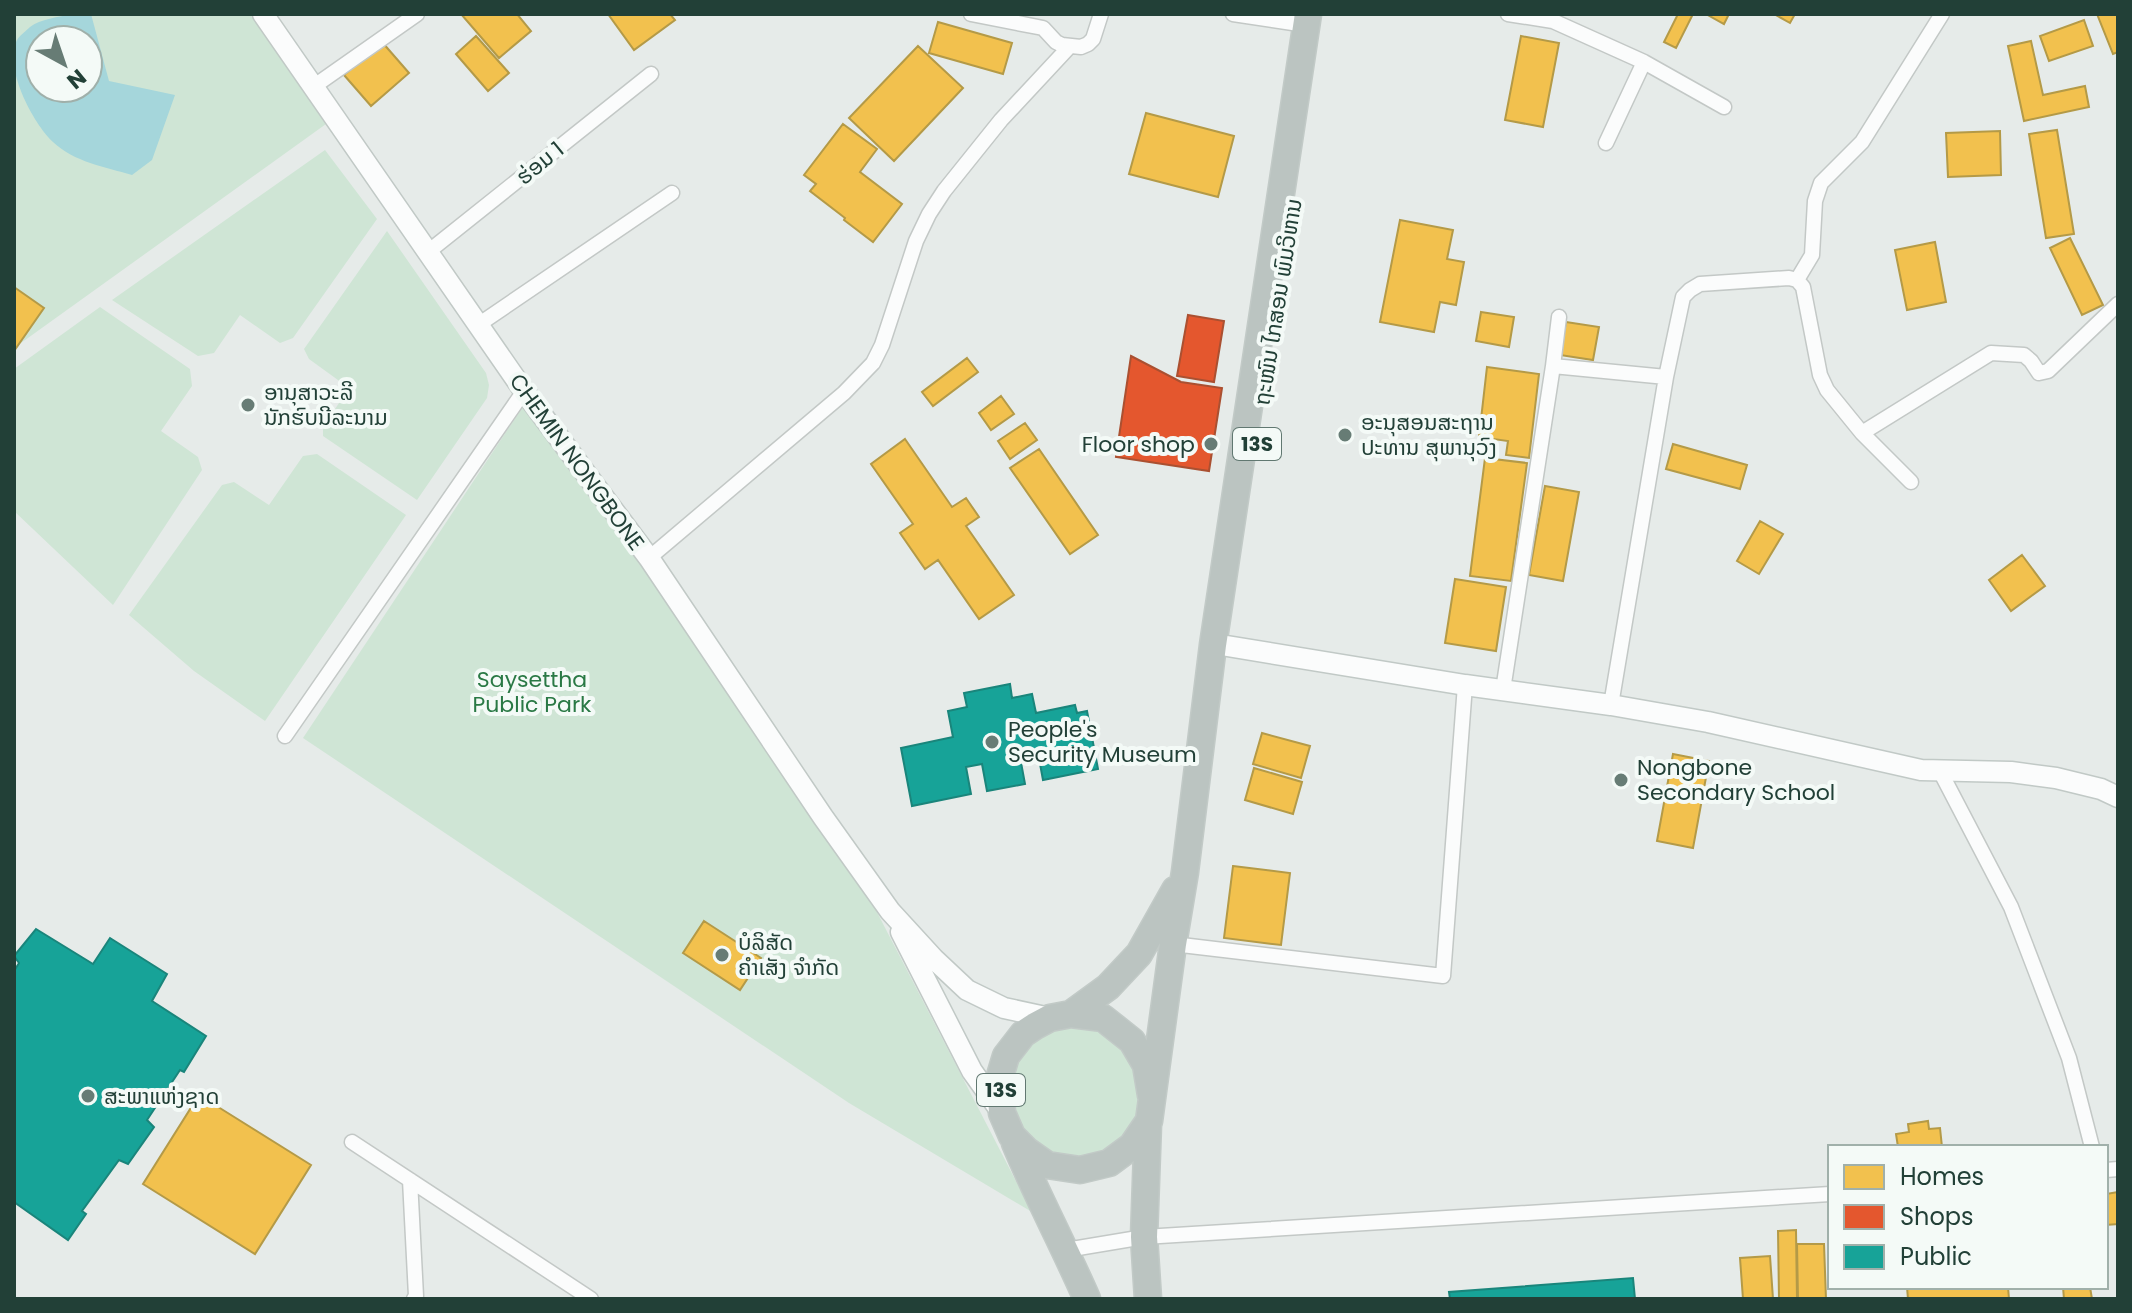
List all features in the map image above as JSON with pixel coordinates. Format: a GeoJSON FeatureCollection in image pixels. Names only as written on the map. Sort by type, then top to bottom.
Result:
{"type":"FeatureCollection","features":[{"type":"Feature","properties":{"kind":"highway","name":"ຖະໜົນ ໄກສອນ ພົມວິຫານ"},"geometry":{"type":"LineString","coordinates":[[1061,1016],[1108,987],[1139,954],[1185,872],[1204,829],[1312,18]]}},
{"type":"Feature","properties":{"kind":"highway","name":"ຖະໜົນ ໄກສອນ ພົມວິຫານ"},"geometry":{"type":"LineString","coordinates":[[1148,1299],[1144,1237],[1150,1108],[1185,872],[1213,645],[1312,18]]}},
{"type":"Feature","properties":{"kind":"highway","name":"13S"},"geometry":{"type":"LineString","coordinates":[[1007,1124],[1027,1151],[1047,1165],[1080,1170],[1109,1163],[1132,1146],[1150,1108],[1146,1065],[1132,1041],[1103,1018],[1061,1016],[1023,1034],[1006,1056],[1000,1076],[1007,1124],[1031,1183],[1087,1299]]}},
{"type":"Feature","properties":{"kind":"street","name":"CHEMIN NONGBONE"},"geometry":{"type":"LineString","coordinates":[[263,14],[524,391],[649,558],[890,911]]}},
{"type":"Feature","properties":{"kind":"street"},"geometry":{"type":"LineString","coordinates":[[313,87],[417,14]]}},
{"type":"Feature","properties":{"kind":"street"},"geometry":{"type":"LineString","coordinates":[[971,14],[1043,28],[1056,42],[1081,47],[1093,39],[1101,14]]}},
{"type":"Feature","properties":{"kind":"street"},"geometry":{"type":"LineString","coordinates":[[1233,14],[1312,18]]}},
{"type":"Feature","properties":{"kind":"street"},"geometry":{"type":"LineString","coordinates":[[1508,14],[1553,21],[1644,62],[1724,107]]}},
{"type":"Feature","properties":{"kind":"street"},"geometry":{"type":"LineString","coordinates":[[1797,280],[1812,255],[1815,201],[1821,183],[1862,142],[1942,14]]}},
{"type":"Feature","properties":{"kind":"street"},"geometry":{"type":"LineString","coordinates":[[649,558],[844,393],[873,363],[882,345],[916,241],[929,214],[1001,120],[1070,46]]}},
{"type":"Feature","properties":{"kind":"street"},"geometry":{"type":"LineString","coordinates":[[1606,143],[1644,62]]}},
{"type":"Feature","properties":{"kind":"street","name":"ຮ່ອມ 1"},"geometry":{"type":"LineString","coordinates":[[428,252],[651,74]]}},
{"type":"Feature","properties":{"kind":"street"},"geometry":{"type":"LineString","coordinates":[[478,325],[672,193]]}},
{"type":"Feature","properties":{"kind":"street"},"geometry":{"type":"LineString","coordinates":[[1611,705],[1666,377],[1683,297],[1690,290],[1700,284],[1797,280],[1803,287],[1820,375],[1827,390],[1862,433],[1911,482]]}},
{"type":"Feature","properties":{"kind":"street"},"geometry":{"type":"LineString","coordinates":[[1862,433],[1991,353],[2024,355],[2039,373],[2048,371],[2118,304]]}},
{"type":"Feature","properties":{"kind":"street"},"geometry":{"type":"LineString","coordinates":[[1503,690],[1559,317]]}},
{"type":"Feature","properties":{"kind":"street"},"geometry":{"type":"LineString","coordinates":[[1553,366],[1666,377]]}},
{"type":"Feature","properties":{"kind":"street"},"geometry":{"type":"LineString","coordinates":[[285,736],[524,391]]}},
{"type":"Feature","properties":{"kind":"street"},"geometry":{"type":"LineString","coordinates":[[1227,646],[1708,722],[1921,770],[2011,772],[2056,778],[2101,789],[2118,797]]}},
{"type":"Feature","properties":{"kind":"street"},"geometry":{"type":"LineString","coordinates":[[1173,944],[1443,976],[1465,685]]}},
{"type":"Feature","properties":{"kind":"street"},"geometry":{"type":"LineString","coordinates":[[1940,771],[2011,907],[2069,1058],[2091,1145]]}},
{"type":"Feature","properties":{"kind":"street"},"geometry":{"type":"LineString","coordinates":[[890,911],[967,990],[1004,1008],[1061,1016]]}},
{"type":"Feature","properties":{"kind":"street"},"geometry":{"type":"LineString","coordinates":[[890,911],[972,1071],[1007,1124]]}},
{"type":"Feature","properties":{"kind":"street"},"geometry":{"type":"LineString","coordinates":[[352,1142],[591,1299]]}},
{"type":"Feature","properties":{"kind":"street"},"geometry":{"type":"LineString","coordinates":[[410,1180],[417,1298]]}},
{"type":"Feature","properties":{"kind":"street"},"geometry":{"type":"LineString","coordinates":[[1066,1250],[1144,1237],[1828,1194]]}},
{"type":"Feature","properties":{"kind":"green space"},"geometry":{"type":"Polygon","coordinates":[[[14,14],[250,14],[326,124],[14,348],[14,14]]]}},
{"type":"Feature","properties":{"kind":"green space"},"geometry":{"type":"Polygon","coordinates":[[[325,150],[377,219],[293,338],[280,343],[240,315],[214,353],[198,356],[112,300],[325,150]]]}},
{"type":"Feature","properties":{"kind":"green space"},"geometry":{"type":"Polygon","coordinates":[[[387,231],[486,373],[489,385],[487,398],[417,500],[323,436],[323,427],[349,388],[309,359],[304,349],[387,231]]]}},
{"type":"Feature","properties":{"kind":"green space"},"geometry":{"type":"Polygon","coordinates":[[[100,307],[190,369],[192,386],[161,431],[198,457],[202,470],[113,605],[14,511],[14,369],[100,307]]]}},
{"type":"Feature","properties":{"kind":"green space","name":"Saysettha Public Park"},"geometry":{"type":"Polygon","coordinates":[[[524,405],[646,568],[865,889],[1032,1212],[849,1103],[303,738],[524,405]]]}},
{"type":"Feature","properties":{"kind":"green space"},"geometry":{"type":"Polygon","coordinates":[[[317,454],[406,515],[265,721],[194,671],[129,615],[222,485],[234,482],[269,505],[303,456],[317,454]]]}},
{"type":"Feature","properties":{"kind":"green space"},"geometry":{"type":"Polygon","coordinates":[[[1050,1022],[1098,1022],[1140,1065],[1144,1119],[1108,1158],[1046,1160],[1020,1138],[1005,1073],[1050,1022]]]}},
{"type":"Feature","properties":{"kind":"water"},"geometry":{"type":"Polygon","coordinates":[[[72,14],[91,14],[94,24],[34,24],[72,14]]]}},
{"type":"Feature","properties":{"kind":"water"},"geometry":{"type":"Polygon","coordinates":[[[23,33],[24,98],[14,65],[17,40],[23,33]]]}},
{"type":"Feature","properties":{"kind":"water"},"geometry":{"type":"Polygon","coordinates":[[[104,62],[109,81],[175,95],[152,160],[132,175],[90,163],[61,149],[45,133],[27,104],[104,104],[104,62]]]}},
{"type":"Feature","properties":{"kind":"building: Homes"},"geometry":{"type":"Polygon","coordinates":[[[461,14],[517,14],[531,31],[499,58],[461,14]]]}},
{"type":"Feature","properties":{"kind":"building: Homes"},"geometry":{"type":"Polygon","coordinates":[[[608,14],[670,14],[675,20],[634,50],[608,14]]]}},
{"type":"Feature","properties":{"kind":"building: Homes"},"geometry":{"type":"Polygon","coordinates":[[[1678,14],[1693,14],[1676,48],[1664,42],[1678,14]]]}},
{"type":"Feature","properties":{"kind":"building: Homes"},"geometry":{"type":"Polygon","coordinates":[[[1706,14],[1729,14],[1724,24],[1706,14]]]}},
{"type":"Feature","properties":{"kind":"building: Homes"},"geometry":{"type":"Polygon","coordinates":[[[1774,14],[1795,14],[1790,23],[1774,14]]]}},
{"type":"Feature","properties":{"kind":"building: Homes"},"geometry":{"type":"Polygon","coordinates":[[[2097,14],[2118,14],[2118,52],[2113,54],[2097,14]]]}},
{"type":"Feature","properties":{"kind":"building: Homes"},"geometry":{"type":"Polygon","coordinates":[[[2084,20],[2093,46],[2049,61],[2040,36],[2084,20]]]}},
{"type":"Feature","properties":{"kind":"building: Homes"},"geometry":{"type":"Polygon","coordinates":[[[938,22],[1012,43],[1003,74],[929,53],[938,22]]]}},
{"type":"Feature","properties":{"kind":"building: Homes"},"geometry":{"type":"Polygon","coordinates":[[[476,36],[509,73],[488,91],[456,54],[476,36]]]}},
{"type":"Feature","properties":{"kind":"building: Homes"},"geometry":{"type":"Polygon","coordinates":[[[1521,36],[1559,43],[1543,127],[1505,120],[1521,36]]]}},
{"type":"Feature","properties":{"kind":"building: Homes"},"geometry":{"type":"Polygon","coordinates":[[[2031,41],[2043,95],[2085,86],[2089,107],[2024,121],[2008,46],[2031,41]]]}},
{"type":"Feature","properties":{"kind":"building: Homes"},"geometry":{"type":"Polygon","coordinates":[[[382,42],[409,73],[371,106],[344,75],[382,42]]]}},
{"type":"Feature","properties":{"kind":"building: Homes"},"geometry":{"type":"Polygon","coordinates":[[[918,46],[963,88],[894,161],[849,118],[918,46]]]}},
{"type":"Feature","properties":{"kind":"building: Homes"},"geometry":{"type":"Polygon","coordinates":[[[1146,113],[1234,136],[1218,197],[1129,174],[1146,113]]]}},
{"type":"Feature","properties":{"kind":"building: Homes"},"geometry":{"type":"Polygon","coordinates":[[[843,124],[877,149],[860,172],[902,204],[873,242],[810,191],[816,184],[804,175],[843,124]]]}},
{"type":"Feature","properties":{"kind":"building: Homes"},"geometry":{"type":"Polygon","coordinates":[[[2057,130],[2074,234],[2046,238],[2029,134],[2057,130]]]}},
{"type":"Feature","properties":{"kind":"building: Homes"},"geometry":{"type":"Polygon","coordinates":[[[2000,131],[2001,175],[1948,177],[1946,133],[2000,131]]]}},
{"type":"Feature","properties":{"kind":"building: Homes"},"geometry":{"type":"Polygon","coordinates":[[[1400,220],[1453,230],[1447,259],[1464,262],[1456,305],[1440,302],[1434,332],[1380,322],[1400,220]]]}},
{"type":"Feature","properties":{"kind":"building: Homes"},"geometry":{"type":"Polygon","coordinates":[[[2070,238],[2103,305],[2082,315],[2050,248],[2070,238]]]}},
{"type":"Feature","properties":{"kind":"building: Homes"},"geometry":{"type":"Polygon","coordinates":[[[1935,242],[1946,302],[1907,310],[1895,250],[1935,242]]]}},
{"type":"Feature","properties":{"kind":"building: Homes"},"geometry":{"type":"Polygon","coordinates":[[[14,287],[44,308],[14,351],[14,287]]]}},
{"type":"Feature","properties":{"kind":"building: Homes"},"geometry":{"type":"Polygon","coordinates":[[[1481,312],[1514,317],[1509,347],[1476,341],[1481,312]]]}},
{"type":"Feature","properties":{"kind":"building: Homes"},"geometry":{"type":"Polygon","coordinates":[[[1566,322],[1599,327],[1593,360],[1560,355],[1566,322]]]}},
{"type":"Feature","properties":{"kind":"building: Homes"},"geometry":{"type":"Polygon","coordinates":[[[967,358],[978,372],[933,406],[922,392],[967,358]]]}},
{"type":"Feature","properties":{"kind":"building: Homes"},"geometry":{"type":"Polygon","coordinates":[[[1487,367],[1539,374],[1529,458],[1506,455],[1508,441],[1479,437],[1487,367]]]}},
{"type":"Feature","properties":{"kind":"building: Homes"},"geometry":{"type":"Polygon","coordinates":[[[1001,396],[1014,414],[991,430],[979,413],[1001,396]]]}},
{"type":"Feature","properties":{"kind":"building: Homes"},"geometry":{"type":"Polygon","coordinates":[[[1025,423],[1037,440],[1010,459],[998,441],[1025,423]]]}},
{"type":"Feature","properties":{"kind":"building: Homes"},"geometry":{"type":"Polygon","coordinates":[[[905,439],[952,507],[966,498],[979,517],[966,526],[1014,595],[979,619],[938,560],[925,569],[900,533],[913,524],[871,464],[905,439]]]}},
{"type":"Feature","properties":{"kind":"building: Homes"},"geometry":{"type":"Polygon","coordinates":[[[1673,444],[1747,465],[1740,489],[1666,469],[1673,444]]]}},
{"type":"Feature","properties":{"kind":"building: Homes"},"geometry":{"type":"Polygon","coordinates":[[[1039,449],[1098,535],[1070,554],[1010,468],[1039,449]]]}},
{"type":"Feature","properties":{"kind":"building: Homes"},"geometry":{"type":"Polygon","coordinates":[[[1485,458],[1527,463],[1511,581],[1470,576],[1485,458]]]}},
{"type":"Feature","properties":{"kind":"building: Homes"},"geometry":{"type":"Polygon","coordinates":[[[1545,486],[1579,492],[1563,581],[1529,575],[1545,486]]]}},
{"type":"Feature","properties":{"kind":"building: Homes"},"geometry":{"type":"Polygon","coordinates":[[[1760,521],[1783,534],[1759,574],[1737,561],[1760,521]]]}},
{"type":"Feature","properties":{"kind":"building: Homes"},"geometry":{"type":"Polygon","coordinates":[[[2022,555],[2045,586],[2011,611],[1989,580],[2022,555]]]}},
{"type":"Feature","properties":{"kind":"building: Homes"},"geometry":{"type":"Polygon","coordinates":[[[1455,579],[1506,587],[1496,651],[1445,643],[1455,579]]]}},
{"type":"Feature","properties":{"kind":"building: Homes"},"geometry":{"type":"Polygon","coordinates":[[[1262,733],[1310,746],[1301,778],[1253,764],[1262,733]]]}},
{"type":"Feature","properties":{"kind":"building: Homes"},"geometry":{"type":"Polygon","coordinates":[[[1673,754],[1709,761],[1693,848],[1657,841],[1673,754]]]}},
{"type":"Feature","properties":{"kind":"building: Homes"},"geometry":{"type":"Polygon","coordinates":[[[1254,768],[1302,782],[1293,814],[1245,800],[1254,768]]]}},
{"type":"Feature","properties":{"kind":"building: Homes"},"geometry":{"type":"Polygon","coordinates":[[[1233,866],[1290,873],[1281,945],[1224,938],[1233,866]]]}},
{"type":"Feature","properties":{"kind":"building: Homes","name":"ບໍລິສັດ ຄຳເສັງ ຈຳກັດ"},"geometry":{"type":"Polygon","coordinates":[[[704,921],[761,958],[740,990],[683,953],[704,921]]]}},
{"type":"Feature","properties":{"kind":"building: Homes"},"geometry":{"type":"Polygon","coordinates":[[[199,1095],[311,1165],[255,1254],[143,1184],[199,1095]]]}},
{"type":"Feature","properties":{"kind":"building: Homes"},"geometry":{"type":"Polygon","coordinates":[[[1928,1121],[1929,1129],[1940,1128],[1942,1145],[1898,1145],[1896,1134],[1909,1132],[1908,1124],[1928,1121]]]}},
{"type":"Feature","properties":{"kind":"building: Homes"},"geometry":{"type":"Polygon","coordinates":[[[2118,1192],[2118,1224],[2108,1225],[2108,1194],[2118,1192]]]}},
{"type":"Feature","properties":{"kind":"building: Homes"},"geometry":{"type":"Polygon","coordinates":[[[1796,1230],[1797,1299],[1779,1299],[1778,1231],[1796,1230]]]}},
{"type":"Feature","properties":{"kind":"building: Homes"},"geometry":{"type":"Polygon","coordinates":[[[1797,1244],[1824,1244],[1826,1299],[1798,1299],[1797,1244]]]}},
{"type":"Feature","properties":{"kind":"building: Homes"},"geometry":{"type":"Polygon","coordinates":[[[1770,1256],[1773,1299],[1743,1299],[1740,1258],[1770,1256]]]}},
{"type":"Feature","properties":{"kind":"building: Homes"},"geometry":{"type":"Polygon","coordinates":[[[1907,1289],[2008,1289],[2009,1299],[1908,1299],[1907,1289]]]}},
{"type":"Feature","properties":{"kind":"building: Homes"},"geometry":{"type":"Polygon","coordinates":[[[2063,1289],[2090,1289],[2092,1299],[2064,1299],[2063,1289]]]}},
{"type":"Feature","properties":{"kind":"building: Shops"},"geometry":{"type":"Polygon","coordinates":[[[1188,315],[1224,321],[1214,382],[1177,376],[1188,315]]]}},
{"type":"Feature","properties":{"kind":"building: Shops"},"geometry":{"type":"Polygon","coordinates":[[[1131,356],[1181,382],[1222,388],[1209,471],[1116,457],[1131,356]]]}},
{"type":"Feature","properties":{"kind":"building: Public"},"geometry":{"type":"Polygon","coordinates":[[[1010,684],[1012,698],[1032,694],[1036,713],[1075,705],[1077,713],[1087,711],[1098,769],[1043,780],[1038,753],[1020,757],[1025,784],[987,791],[982,764],[966,767],[971,794],[912,806],[901,748],[953,737],[948,711],[967,707],[964,693],[1010,684]]]}},
{"type":"Feature","properties":{"kind":"building: Public","name":"ສະພາແຫ່ງຊາດ"},"geometry":{"type":"Polygon","coordinates":[[[36,929],[93,964],[110,938],[167,974],[152,1001],[206,1036],[184,1072],[180,1070],[147,1120],[154,1127],[128,1164],[119,1160],[82,1211],[86,1214],[68,1240],[14,1202],[14,971],[19,963],[14,956],[36,929]]]}},
{"type":"Feature","properties":{"kind":"building: Public"},"geometry":{"type":"Polygon","coordinates":[[[1633,1278],[1635,1299],[1450,1299],[1449,1292],[1633,1278]]]}},
{"type":"Feature","properties":{"kind":"place","name":"ອານຸສາວະລີ ນັກຮົບນີລະນາມ"},"geometry":{"type":"Point","coordinates":[248,405]}},
{"type":"Feature","properties":{"kind":"place","name":"ອະນຸສອນສະຖານ ປະທານ ສຸພານຸວົງ"},"geometry":{"type":"Point","coordinates":[1345,435]}},
{"type":"Feature","properties":{"kind":"place","name":"Floor shop"},"geometry":{"type":"Point","coordinates":[1211,444]}},
{"type":"Feature","properties":{"kind":"place","name":"People's Security Museum"},"geometry":{"type":"Point","coordinates":[992,742]}},
{"type":"Feature","properties":{"kind":"place","name":"Nongbone Secondary School"},"geometry":{"type":"Point","coordinates":[1621,780]}},
{"type":"Feature","properties":{"kind":"place","name":"ບໍລິສັດ ຄຳເສັງ ຈຳກັດ"},"geometry":{"type":"Point","coordinates":[722,955]}},
{"type":"Feature","properties":{"kind":"place","name":"ສະພາແຫ່ງຊາດ"},"geometry":{"type":"Point","coordinates":[88,1096]}}]}
